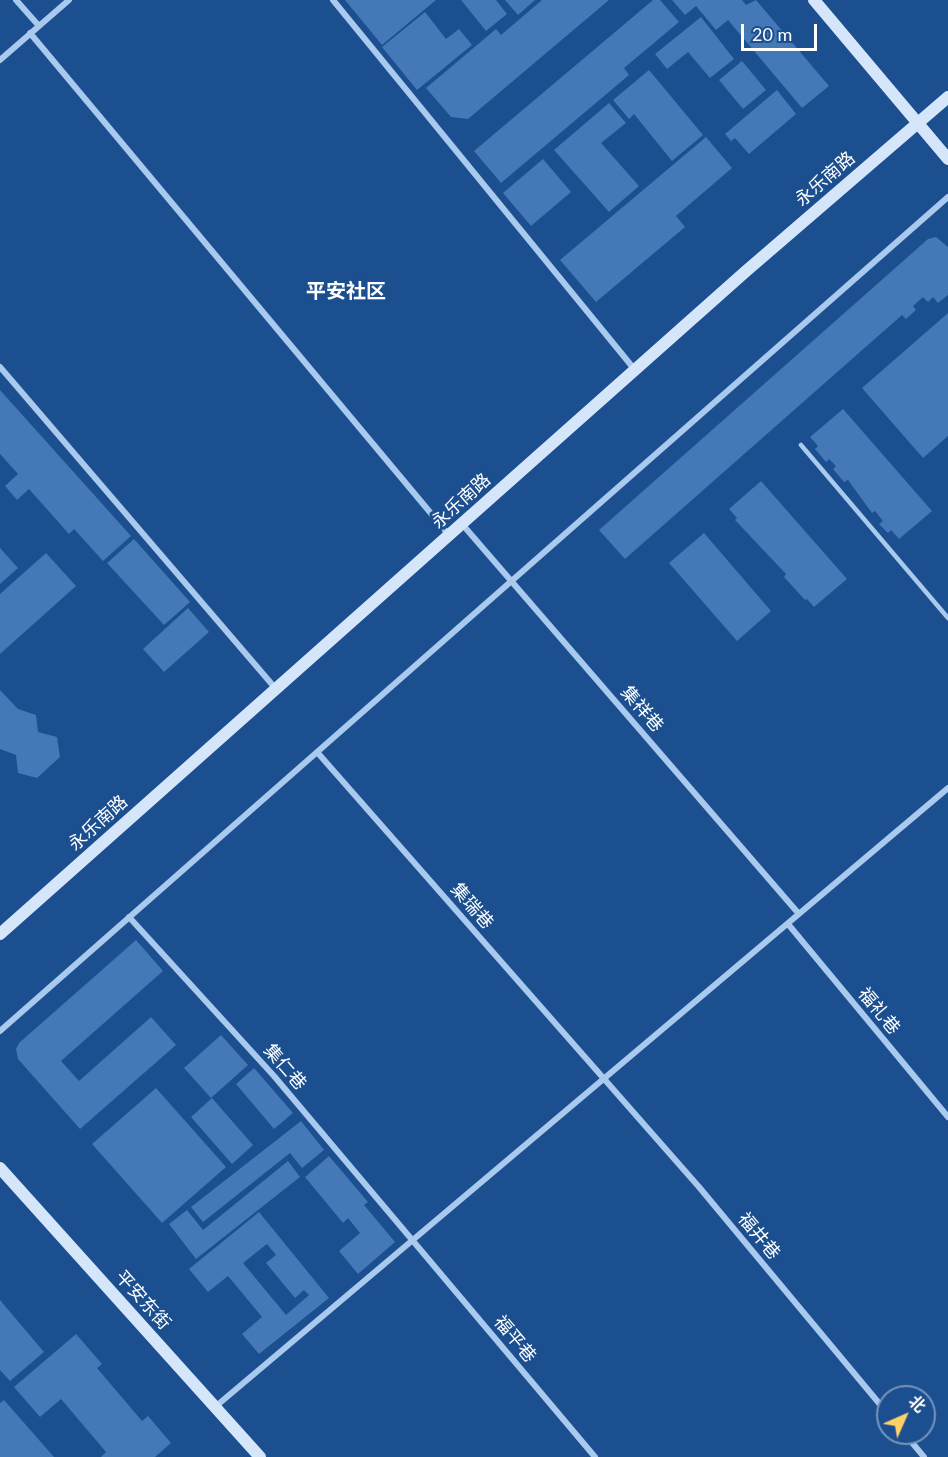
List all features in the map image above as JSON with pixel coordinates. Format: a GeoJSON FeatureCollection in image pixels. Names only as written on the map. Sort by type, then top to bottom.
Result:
{"type":"FeatureCollection","features":[{"type":"Feature","properties":{"kind":"main road"},"geometry":{"type":"LineString","coordinates":[[814,0],[948,159]]}},
{"type":"Feature","properties":{"kind":"main road","name":"永乐南路"},"geometry":{"type":"LineString","coordinates":[[0,934],[635,370],[948,97]]}},
{"type":"Feature","properties":{"kind":"main road","name":"平安东街"},"geometry":{"type":"LineString","coordinates":[[0,1168],[260,1457]]}},
{"type":"Feature","properties":{"kind":"street"},"geometry":{"type":"LineString","coordinates":[[15,0],[39,26]]}},
{"type":"Feature","properties":{"kind":"street"},"geometry":{"type":"LineString","coordinates":[[0,60],[69,0]]}},
{"type":"Feature","properties":{"kind":"street"},"geometry":{"type":"LineString","coordinates":[[333,0],[635,370]]}},
{"type":"Feature","properties":{"kind":"street"},"geometry":{"type":"LineString","coordinates":[[30,33],[449,535]]}},
{"type":"Feature","properties":{"kind":"street"},"geometry":{"type":"LineString","coordinates":[[0,1031],[948,197]]}},
{"type":"Feature","properties":{"kind":"street"},"geometry":{"type":"LineString","coordinates":[[0,367],[276,689]]}},
{"type":"Feature","properties":{"kind":"street","name":"集祥巷"},"geometry":{"type":"LineString","coordinates":[[462,524],[799,914]]}},
{"type":"Feature","properties":{"kind":"street","name":"集瑞巷"},"geometry":{"type":"LineString","coordinates":[[317,752],[604,1079]]}},
{"type":"Feature","properties":{"kind":"street"},"geometry":{"type":"LineString","coordinates":[[215,1407],[948,788]]}},
{"type":"Feature","properties":{"kind":"street","name":"集仁巷"},"geometry":{"type":"LineString","coordinates":[[129,917],[274,1076],[413,1241]]}},
{"type":"Feature","properties":{"kind":"street","name":"福礼巷"},"geometry":{"type":"LineString","coordinates":[[788,924],[948,1117]]}},
{"type":"Feature","properties":{"kind":"street","name":"福井巷"},"geometry":{"type":"LineString","coordinates":[[604,1079],[699,1187],[876,1400]]}},
{"type":"Feature","properties":{"kind":"street","name":"福平巷"},"geometry":{"type":"LineString","coordinates":[[413,1241],[595,1457]]}},
{"type":"Feature","properties":{"kind":"street"},"geometry":{"type":"LineString","coordinates":[[914,1445],[924,1457]]}},
{"type":"Feature","properties":{"kind":"lane"},"geometry":{"type":"LineString","coordinates":[[801,445],[948,618]]}},
{"type":"Feature","properties":{"kind":"building"},"geometry":{"type":"Polygon","coordinates":[[[345,0],[436,0],[382,45],[345,0]]]}},
{"type":"Feature","properties":{"kind":"building"},"geometry":{"type":"Polygon","coordinates":[[[461,0],[496,0],[507,14],[486,31],[461,0]]]}},
{"type":"Feature","properties":{"kind":"building"},"geometry":{"type":"Polygon","coordinates":[[[505,0],[535,0],[518,15],[505,0]]]}},
{"type":"Feature","properties":{"kind":"building"},"geometry":{"type":"Polygon","coordinates":[[[542,0],[609,0],[468,119],[451,117],[426,88],[496,29],[501,35],[542,0]]]}},
{"type":"Feature","properties":{"kind":"building"},"geometry":{"type":"Polygon","coordinates":[[[653,0],[660,0],[679,22],[624,68],[629,75],[501,183],[474,151],[653,0]]]}},
{"type":"Feature","properties":{"kind":"building"},"geometry":{"type":"Polygon","coordinates":[[[672,0],[742,0],[746,5],[756,0],[829,86],[802,108],[728,20],[716,30],[696,6],[685,15],[672,0]]]}},
{"type":"Feature","properties":{"kind":"building"},"geometry":{"type":"Polygon","coordinates":[[[425,12],[446,39],[459,29],[472,45],[417,90],[382,47],[425,12]]]}},
{"type":"Feature","properties":{"kind":"building"},"geometry":{"type":"Polygon","coordinates":[[[701,17],[734,59],[710,78],[688,52],[667,69],[655,54],[701,17]]]}},
{"type":"Feature","properties":{"kind":"building"},"geometry":{"type":"Polygon","coordinates":[[[742,61],[766,90],[743,109],[719,80],[742,61]]]}},
{"type":"Feature","properties":{"kind":"building"},"geometry":{"type":"Polygon","coordinates":[[[649,70],[703,135],[672,161],[634,114],[629,119],[613,100],[649,70]]]}},
{"type":"Feature","properties":{"kind":"building"},"geometry":{"type":"Polygon","coordinates":[[[777,90],[796,114],[749,154],[735,138],[731,141],[725,134],[777,90]]]}},
{"type":"Feature","properties":{"kind":"building"},"geometry":{"type":"Polygon","coordinates":[[[609,103],[626,123],[601,143],[639,186],[609,212],[554,150],[609,103]]]}},
{"type":"Feature","properties":{"kind":"building"},"geometry":{"type":"Polygon","coordinates":[[[706,137],[732,168],[676,216],[685,227],[596,302],[560,260],[706,137]]]}},
{"type":"Feature","properties":{"kind":"building"},"geometry":{"type":"Polygon","coordinates":[[[543,159],[571,192],[531,226],[503,193],[543,159]]]}},
{"type":"Feature","properties":{"kind":"building"},"geometry":{"type":"Polygon","coordinates":[[[936,237],[948,247],[948,295],[938,303],[933,297],[928,302],[923,297],[913,306],[916,310],[906,319],[902,315],[625,559],[599,530],[928,239],[936,237]]]}},
{"type":"Feature","properties":{"kind":"building"},"geometry":{"type":"Polygon","coordinates":[[[948,313],[948,436],[923,458],[862,388],[948,313]]]}},
{"type":"Feature","properties":{"kind":"building"},"geometry":{"type":"Polygon","coordinates":[[[0,390],[131,536],[103,561],[74,529],[69,534],[29,489],[17,500],[5,486],[18,474],[0,454],[0,390]]]}},
{"type":"Feature","properties":{"kind":"building"},"geometry":{"type":"Polygon","coordinates":[[[843,409],[932,511],[899,539],[891,530],[888,533],[879,524],[883,521],[875,511],[872,513],[848,480],[844,482],[833,469],[836,466],[829,459],[826,462],[815,449],[818,446],[810,437],[843,409]]]}},
{"type":"Feature","properties":{"kind":"building"},"geometry":{"type":"Polygon","coordinates":[[[761,481],[847,579],[814,607],[784,577],[786,574],[735,520],[737,518],[729,509],[761,481]]]}},
{"type":"Feature","properties":{"kind":"building"},"geometry":{"type":"Polygon","coordinates":[[[704,533],[771,611],[737,641],[669,563],[704,533]]]}},
{"type":"Feature","properties":{"kind":"building"},"geometry":{"type":"Polygon","coordinates":[[[134,539],[190,602],[164,625],[107,563],[134,539]]]}},
{"type":"Feature","properties":{"kind":"building"},"geometry":{"type":"Polygon","coordinates":[[[0,548],[18,568],[0,584],[0,548]]]}},
{"type":"Feature","properties":{"kind":"building"},"geometry":{"type":"Polygon","coordinates":[[[46,553],[76,586],[0,654],[0,594],[46,553]]]}},
{"type":"Feature","properties":{"kind":"building"},"geometry":{"type":"Polygon","coordinates":[[[188,608],[209,632],[164,672],[143,649],[188,608]]]}},
{"type":"Feature","properties":{"kind":"building"},"geometry":{"type":"Polygon","coordinates":[[[0,690],[18,709],[36,715],[38,732],[57,737],[60,757],[37,778],[18,773],[16,755],[0,749],[0,690]]]}},
{"type":"Feature","properties":{"kind":"building"},"geometry":{"type":"Polygon","coordinates":[[[136,940],[163,971],[61,1061],[79,1081],[151,1017],[176,1045],[80,1129],[18,1059],[16,1049],[19,1043],[136,940]]]}},
{"type":"Feature","properties":{"kind":"building"},"geometry":{"type":"Polygon","coordinates":[[[221,1035],[248,1065],[211,1098],[184,1068],[221,1035]]]}},
{"type":"Feature","properties":{"kind":"building"},"geometry":{"type":"Polygon","coordinates":[[[254,1068],[293,1113],[274,1129],[236,1084],[254,1068]]]}},
{"type":"Feature","properties":{"kind":"building"},"geometry":{"type":"Polygon","coordinates":[[[156,1088],[226,1167],[162,1223],[92,1144],[156,1088]]]}},
{"type":"Feature","properties":{"kind":"building"},"geometry":{"type":"Polygon","coordinates":[[[212,1098],[253,1145],[232,1164],[191,1117],[212,1098]]]}},
{"type":"Feature","properties":{"kind":"building"},"geometry":{"type":"Polygon","coordinates":[[[301,1121],[324,1150],[302,1168],[290,1153],[203,1222],[191,1207],[301,1121]]]}},
{"type":"Feature","properties":{"kind":"building"},"geometry":{"type":"Polygon","coordinates":[[[329,1156],[368,1202],[364,1205],[395,1242],[358,1274],[339,1251],[360,1233],[348,1218],[343,1223],[305,1177],[329,1156]]]}},
{"type":"Feature","properties":{"kind":"building"},"geometry":{"type":"Polygon","coordinates":[[[288,1161],[300,1177],[196,1259],[169,1224],[187,1210],[203,1230],[288,1161]]]}},
{"type":"Feature","properties":{"kind":"building"},"geometry":{"type":"Polygon","coordinates":[[[259,1212],[329,1298],[259,1354],[242,1334],[262,1317],[228,1276],[208,1292],[189,1269],[259,1212]],[[267,1244],[243,1263],[286,1315],[309,1295],[304,1290],[295,1298],[266,1263],[276,1255],[267,1244]]]}},
{"type":"Feature","properties":{"kind":"building"},"geometry":{"type":"Polygon","coordinates":[[[0,1300],[44,1352],[10,1381],[0,1370],[0,1300]]]}},
{"type":"Feature","properties":{"kind":"building"},"geometry":{"type":"Polygon","coordinates":[[[76,1334],[102,1364],[97,1368],[142,1421],[148,1416],[171,1443],[155,1457],[101,1457],[106,1452],[61,1399],[40,1417],[14,1387],[76,1334]]]}},
{"type":"Feature","properties":{"kind":"building"},"geometry":{"type":"Polygon","coordinates":[[[4,1400],[54,1457],[0,1457],[0,1403],[4,1400]]]}},
{"type":"Feature","properties":{"kind":"district","name":"平安社区"},"geometry":{"type":"Point","coordinates":[346,292]}}]}
